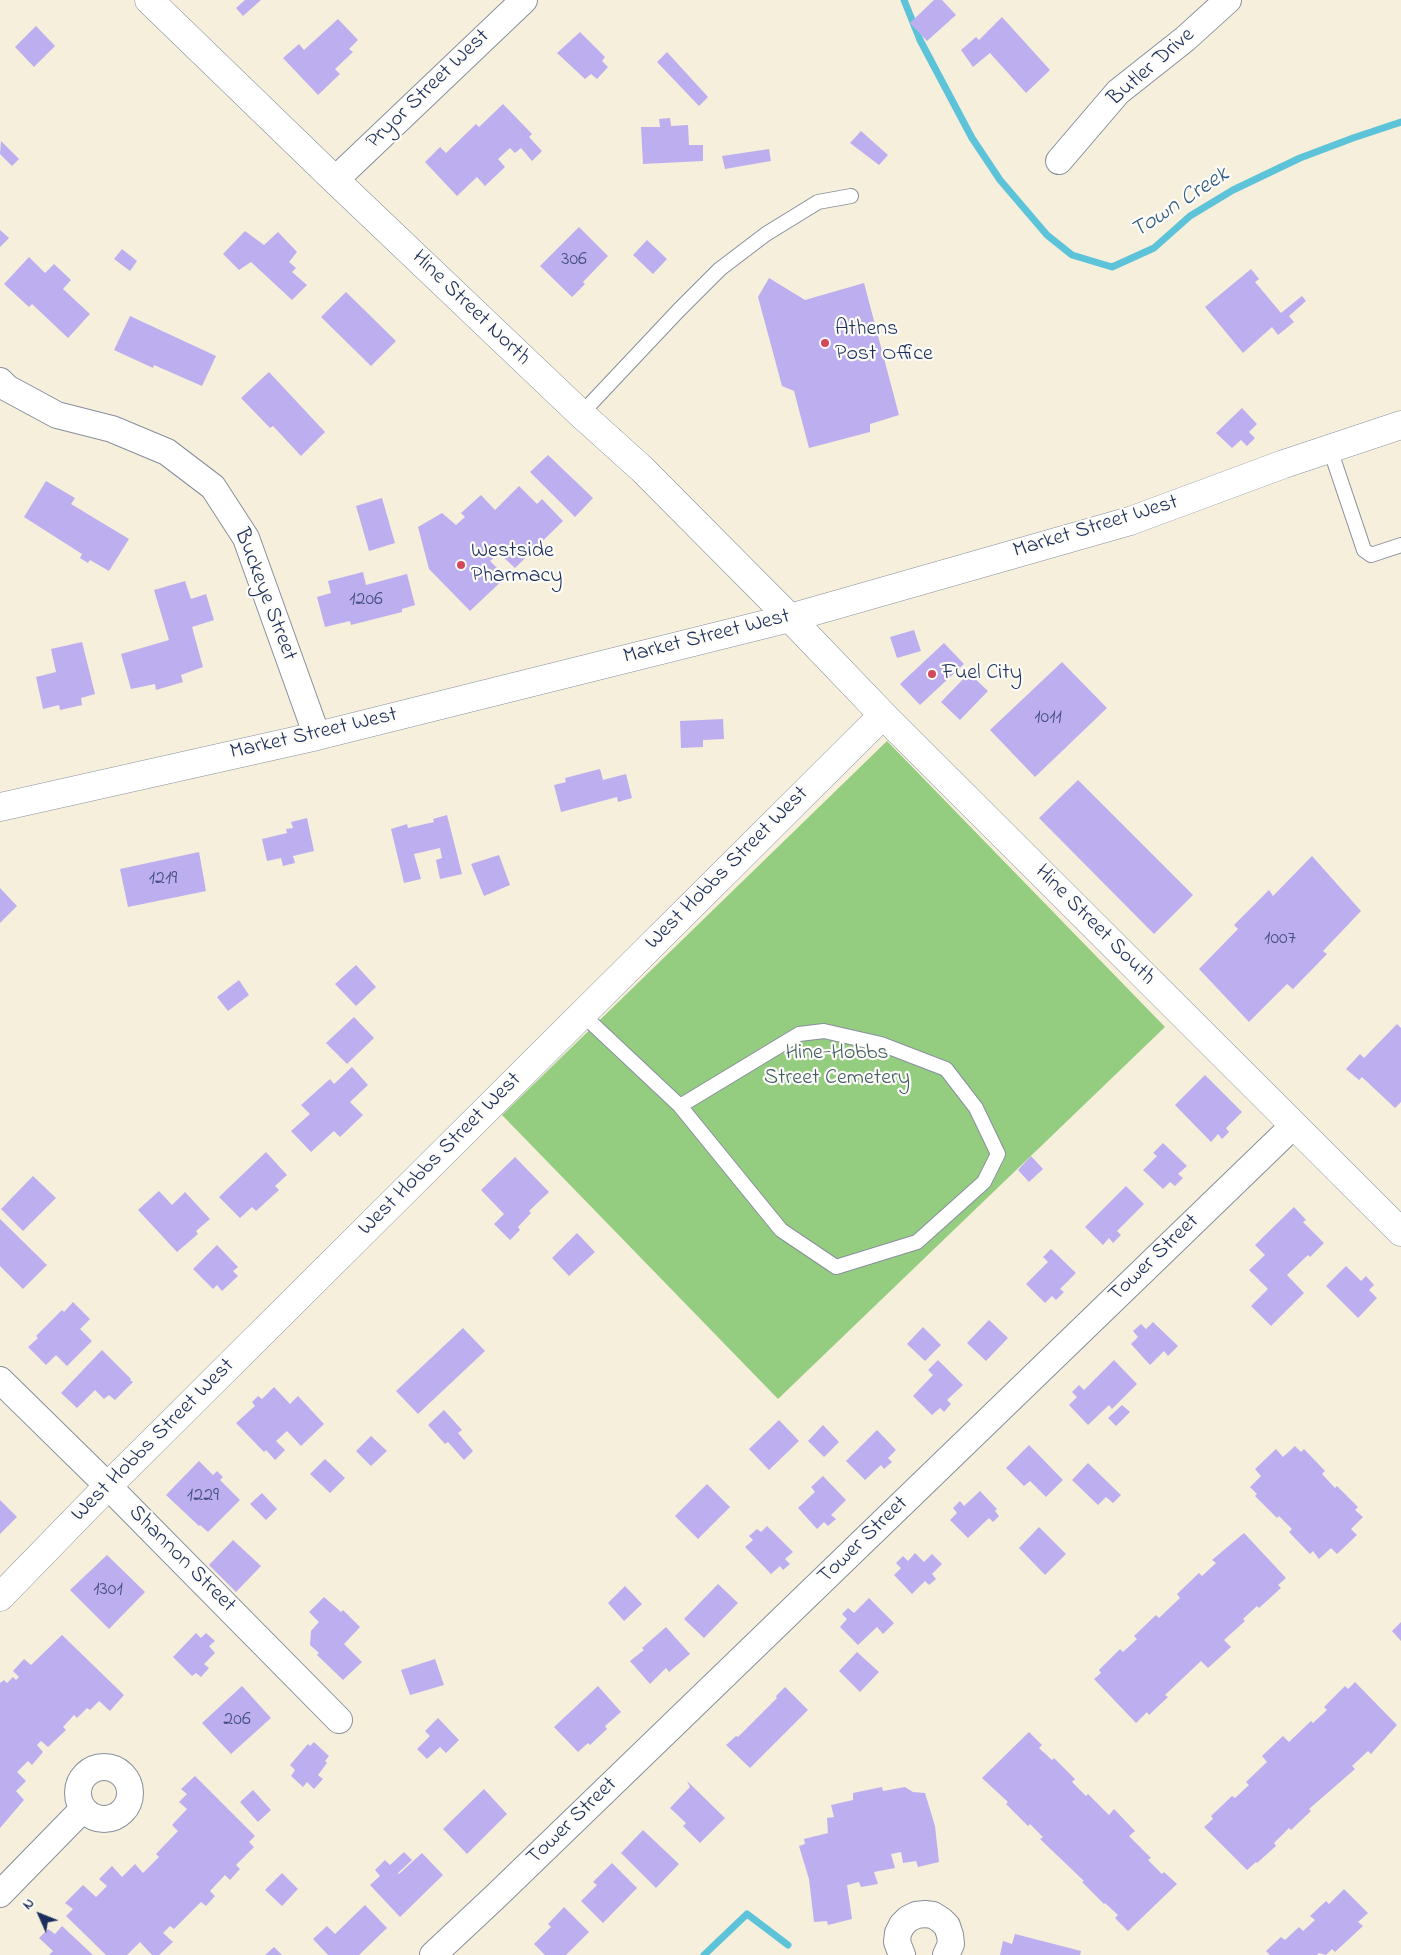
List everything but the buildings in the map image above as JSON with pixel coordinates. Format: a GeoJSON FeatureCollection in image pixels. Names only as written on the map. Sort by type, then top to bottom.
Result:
{"type":"FeatureCollection","features":[{"type":"Feature","properties":{"kind":"street","name":"Hine Street North"},"geometry":{"type":"LineString","coordinates":[[149,0],[335,180],[581,414],[642,469],[790,618]]}},
{"type":"Feature","properties":{"kind":"street","name":"Pryor Street West"},"geometry":{"type":"LineString","coordinates":[[335,180],[524,0]]}},
{"type":"Feature","properties":{"kind":"street","name":"Butler Drive"},"geometry":{"type":"LineString","coordinates":[[1059,162],[1118,92],[1185,39],[1228,0]]}},
{"type":"Feature","properties":{"kind":"street","name":"Buckeye Street"},"geometry":{"type":"LineString","coordinates":[[0,382],[7,388],[57,415],[112,430],[167,452],[213,487],[246,538],[317,736]]}},
{"type":"Feature","properties":{"kind":"street","name":"Market Street West"},"geometry":{"type":"LineString","coordinates":[[0,806],[317,736],[790,618],[1130,520],[1284,464],[1401,426]]}},
{"type":"Feature","properties":{"kind":"street","name":"Hine Street South"},"geometry":{"type":"LineString","coordinates":[[790,618],[883,715],[1401,1232]]}},
{"type":"Feature","properties":{"kind":"street","name":"West Hobbs Street West"},"geometry":{"type":"LineString","coordinates":[[0,1597],[108,1486],[883,715]]}},
{"type":"Feature","properties":{"kind":"street","name":"Tower Street"},"geometry":{"type":"LineString","coordinates":[[433,1955],[1294,1125]]}},
{"type":"Feature","properties":{"kind":"street","name":"Shannon Street"},"geometry":{"type":"LineString","coordinates":[[0,1380],[108,1486],[339,1720]]}},
{"type":"Feature","properties":{"kind":"street"},"geometry":{"type":"LineString","coordinates":[[0,1894],[83,1809]]}},
{"type":"Feature","properties":{"kind":"street"},"geometry":{"type":"LineString","coordinates":[[902,1955],[897,1942],[898,1933],[902,1925],[916,1915],[925,1914],[941,1920],[947,1926],[950,1934],[950,1944],[946,1955]]}},
{"type":"Feature","properties":{"kind":"lane"},"geometry":{"type":"LineString","coordinates":[[581,414],[678,310],[720,269],[766,234],[818,202],[851,196]]}},
{"type":"Feature","properties":{"kind":"lane"},"geometry":{"type":"LineString","coordinates":[[1330,449],[1364,550],[1371,555],[1401,545]]}},
{"type":"Feature","properties":{"kind":"lane"},"geometry":{"type":"LineString","coordinates":[[582,1014],[680,1106],[781,1230],[836,1267],[917,1242],[984,1182],[998,1154],[976,1108],[946,1069],[881,1044],[824,1031],[798,1034],[680,1106]]}},
{"type":"Feature","properties":{"kind":"green space","name":"Hine-Hobbs Street Cemetery"},"geometry":{"type":"Polygon","coordinates":[[[887,741],[1165,1027],[778,1399],[502,1115],[887,741]]]}},
{"type":"Feature","properties":{"kind":"waterway","name":"Town Creek"},"geometry":{"type":"LineString","coordinates":[[904,0],[920,40],[972,138],[1000,180],[1047,235],[1072,255],[1112,267],[1154,248],[1190,216],[1233,190],[1300,158],[1401,122]]}},
{"type":"Feature","properties":{"kind":"waterway"},"geometry":{"type":"LineString","coordinates":[[704,1955],[747,1914],[788,1945]]}},
{"type":"Feature","properties":{"kind":"place","name":"Athens Post Office"},"geometry":{"type":"Point","coordinates":[825,343]}},
{"type":"Feature","properties":{"kind":"place","name":"Westside Pharmacy"},"geometry":{"type":"Point","coordinates":[461,565]}},
{"type":"Feature","properties":{"kind":"place","name":"Fuel City"},"geometry":{"type":"Point","coordinates":[932,674]}}]}
